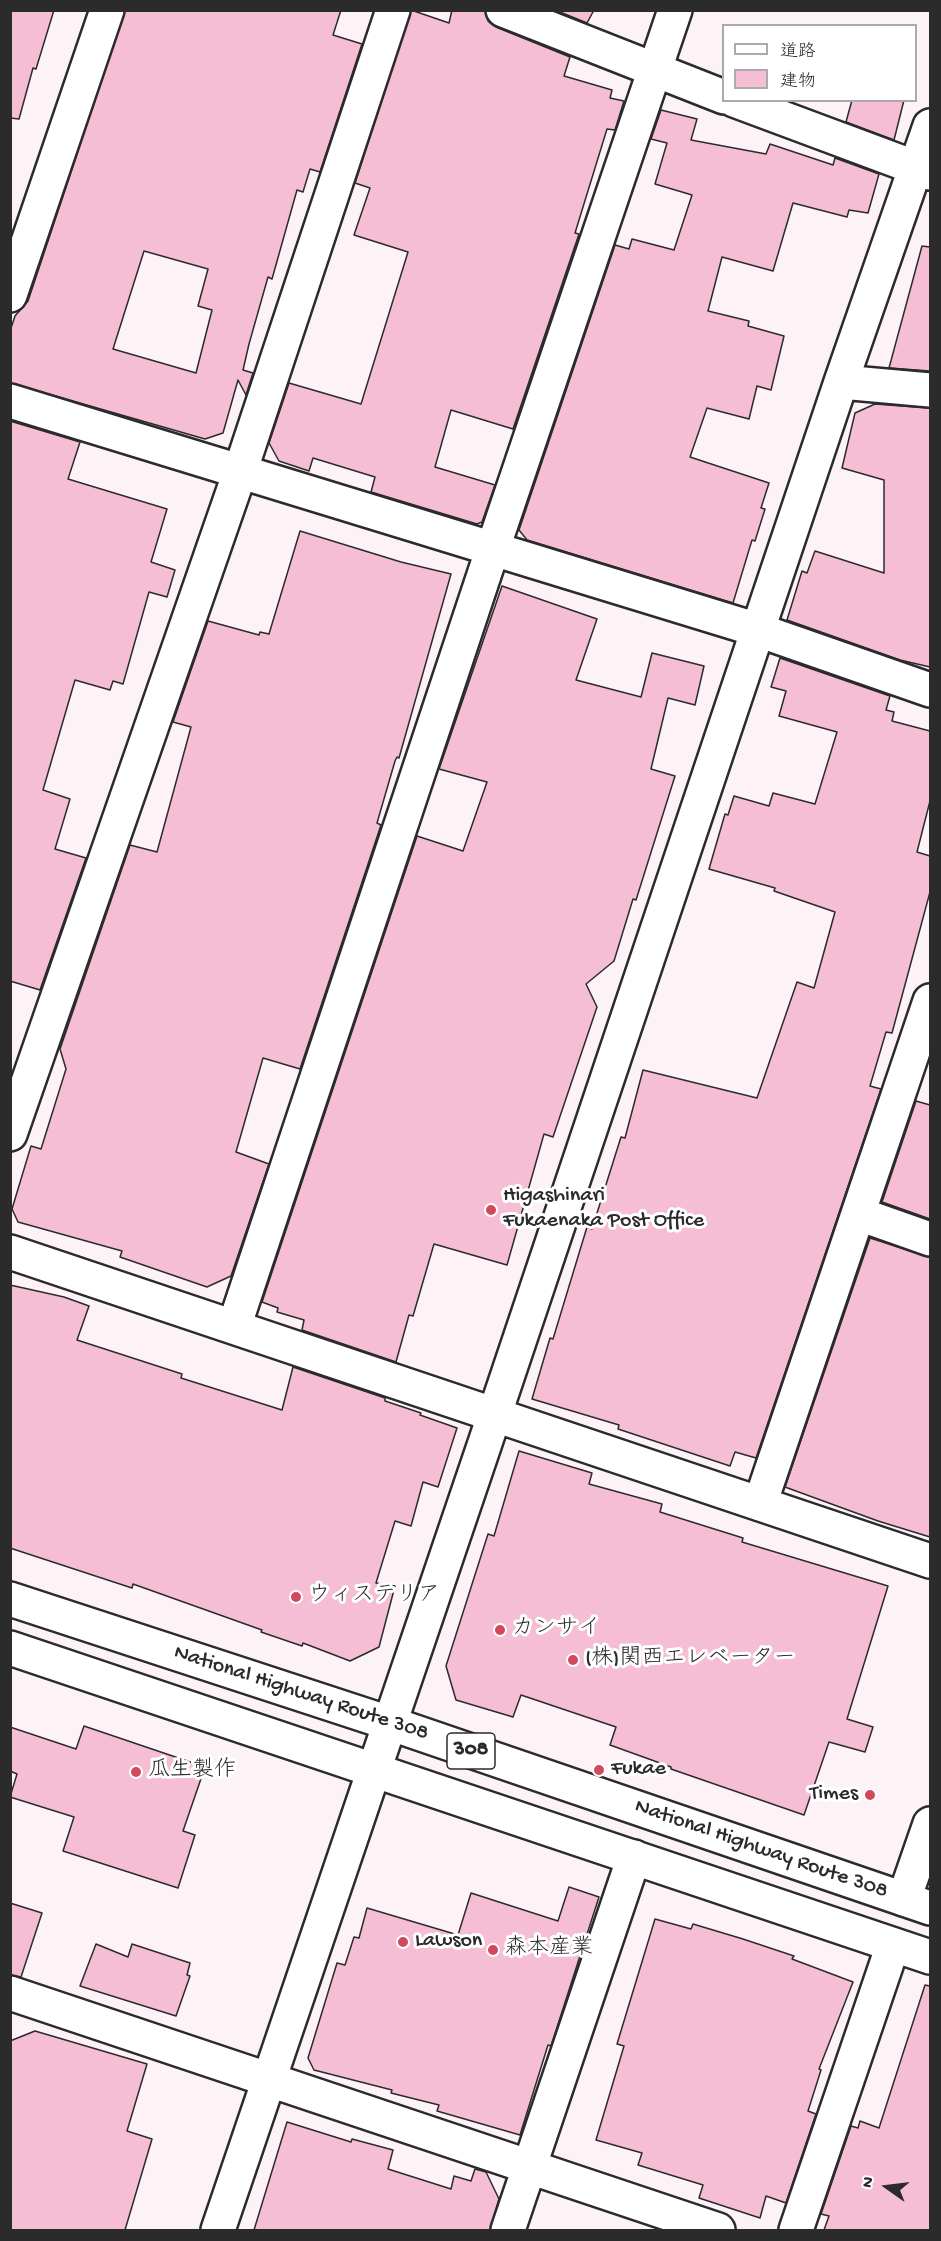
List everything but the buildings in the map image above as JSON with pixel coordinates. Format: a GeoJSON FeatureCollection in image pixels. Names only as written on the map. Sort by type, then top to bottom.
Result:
{"type":"FeatureCollection","features":[{"type":"Feature","properties":{"kind":"main road"},"geometry":{"type":"LineString","coordinates":[[10,295],[107,10]]}},
{"type":"Feature","properties":{"kind":"main road"},"geometry":{"type":"LineString","coordinates":[[10,1134],[240,472],[393,10]]}},
{"type":"Feature","properties":{"kind":"main road"},"geometry":{"type":"LineString","coordinates":[[503,10],[722,97]]}},
{"type":"Feature","properties":{"kind":"main road"},"geometry":{"type":"LineString","coordinates":[[234,1327],[675,10]]}},
{"type":"Feature","properties":{"kind":"main road"},"geometry":{"type":"LineString","coordinates":[[739,102],[923,170]]}},
{"type":"Feature","properties":{"kind":"main road"},"geometry":{"type":"LineString","coordinates":[[218,2230],[495,1415],[841,382],[923,170],[930,126]]}},
{"type":"Feature","properties":{"kind":"main road"},"geometry":{"type":"LineString","coordinates":[[841,382],[930,390]]}},
{"type":"Feature","properties":{"kind":"main road"},"geometry":{"type":"LineString","coordinates":[[10,401],[758,630],[930,690]]}},
{"type":"Feature","properties":{"kind":"main road"},"geometry":{"type":"LineString","coordinates":[[760,1504],[930,1001]]}},
{"type":"Feature","properties":{"kind":"main road"},"geometry":{"type":"LineString","coordinates":[[859,1214],[930,1239]]}},
{"type":"Feature","properties":{"kind":"main road"},"geometry":{"type":"LineString","coordinates":[[10,1252],[930,1562]]}},
{"type":"Feature","properties":{"kind":"main road","name":"National Highway Route 308"},"geometry":{"type":"LineString","coordinates":[[10,1599],[389,1723],[917,1904]]}},
{"type":"Feature","properties":{"kind":"main road","name":"National Highway Route 308"},"geometry":{"type":"LineString","coordinates":[[10,1648],[930,1957]]}},
{"type":"Feature","properties":{"kind":"main road"},"geometry":{"type":"LineString","coordinates":[[917,1904],[930,1824]]}},
{"type":"Feature","properties":{"kind":"main road"},"geometry":{"type":"LineString","coordinates":[[508,2230],[634,1857]]}},
{"type":"Feature","properties":{"kind":"main road"},"geometry":{"type":"LineString","coordinates":[[796,2230],[893,1945]]}},
{"type":"Feature","properties":{"kind":"main road"},"geometry":{"type":"LineString","coordinates":[[10,1993],[718,2230]]}},
{"type":"Feature","properties":{"kind":"place","name":"Higashinari Fukaenaka Post Office"},"geometry":{"type":"Point","coordinates":[491,1210]}},
{"type":"Feature","properties":{"kind":"place","name":"ウィステリア"},"geometry":{"type":"Point","coordinates":[296,1597]}},
{"type":"Feature","properties":{"kind":"place","name":"カンサイ"},"geometry":{"type":"Point","coordinates":[500,1630]}},
{"type":"Feature","properties":{"kind":"place","name":"(株)関西エレベーター"},"geometry":{"type":"Point","coordinates":[573,1660]}},
{"type":"Feature","properties":{"kind":"place","name":"Fukae"},"geometry":{"type":"Point","coordinates":[599,1770]}},
{"type":"Feature","properties":{"kind":"place","name":"瓜生製作"},"geometry":{"type":"Point","coordinates":[136,1772]}},
{"type":"Feature","properties":{"kind":"place","name":"Times"},"geometry":{"type":"Point","coordinates":[870,1795]}},
{"type":"Feature","properties":{"kind":"place","name":"Lawson"},"geometry":{"type":"Point","coordinates":[403,1942]}},
{"type":"Feature","properties":{"kind":"place","name":"森本産業"},"geometry":{"type":"Point","coordinates":[493,1950]}}]}
